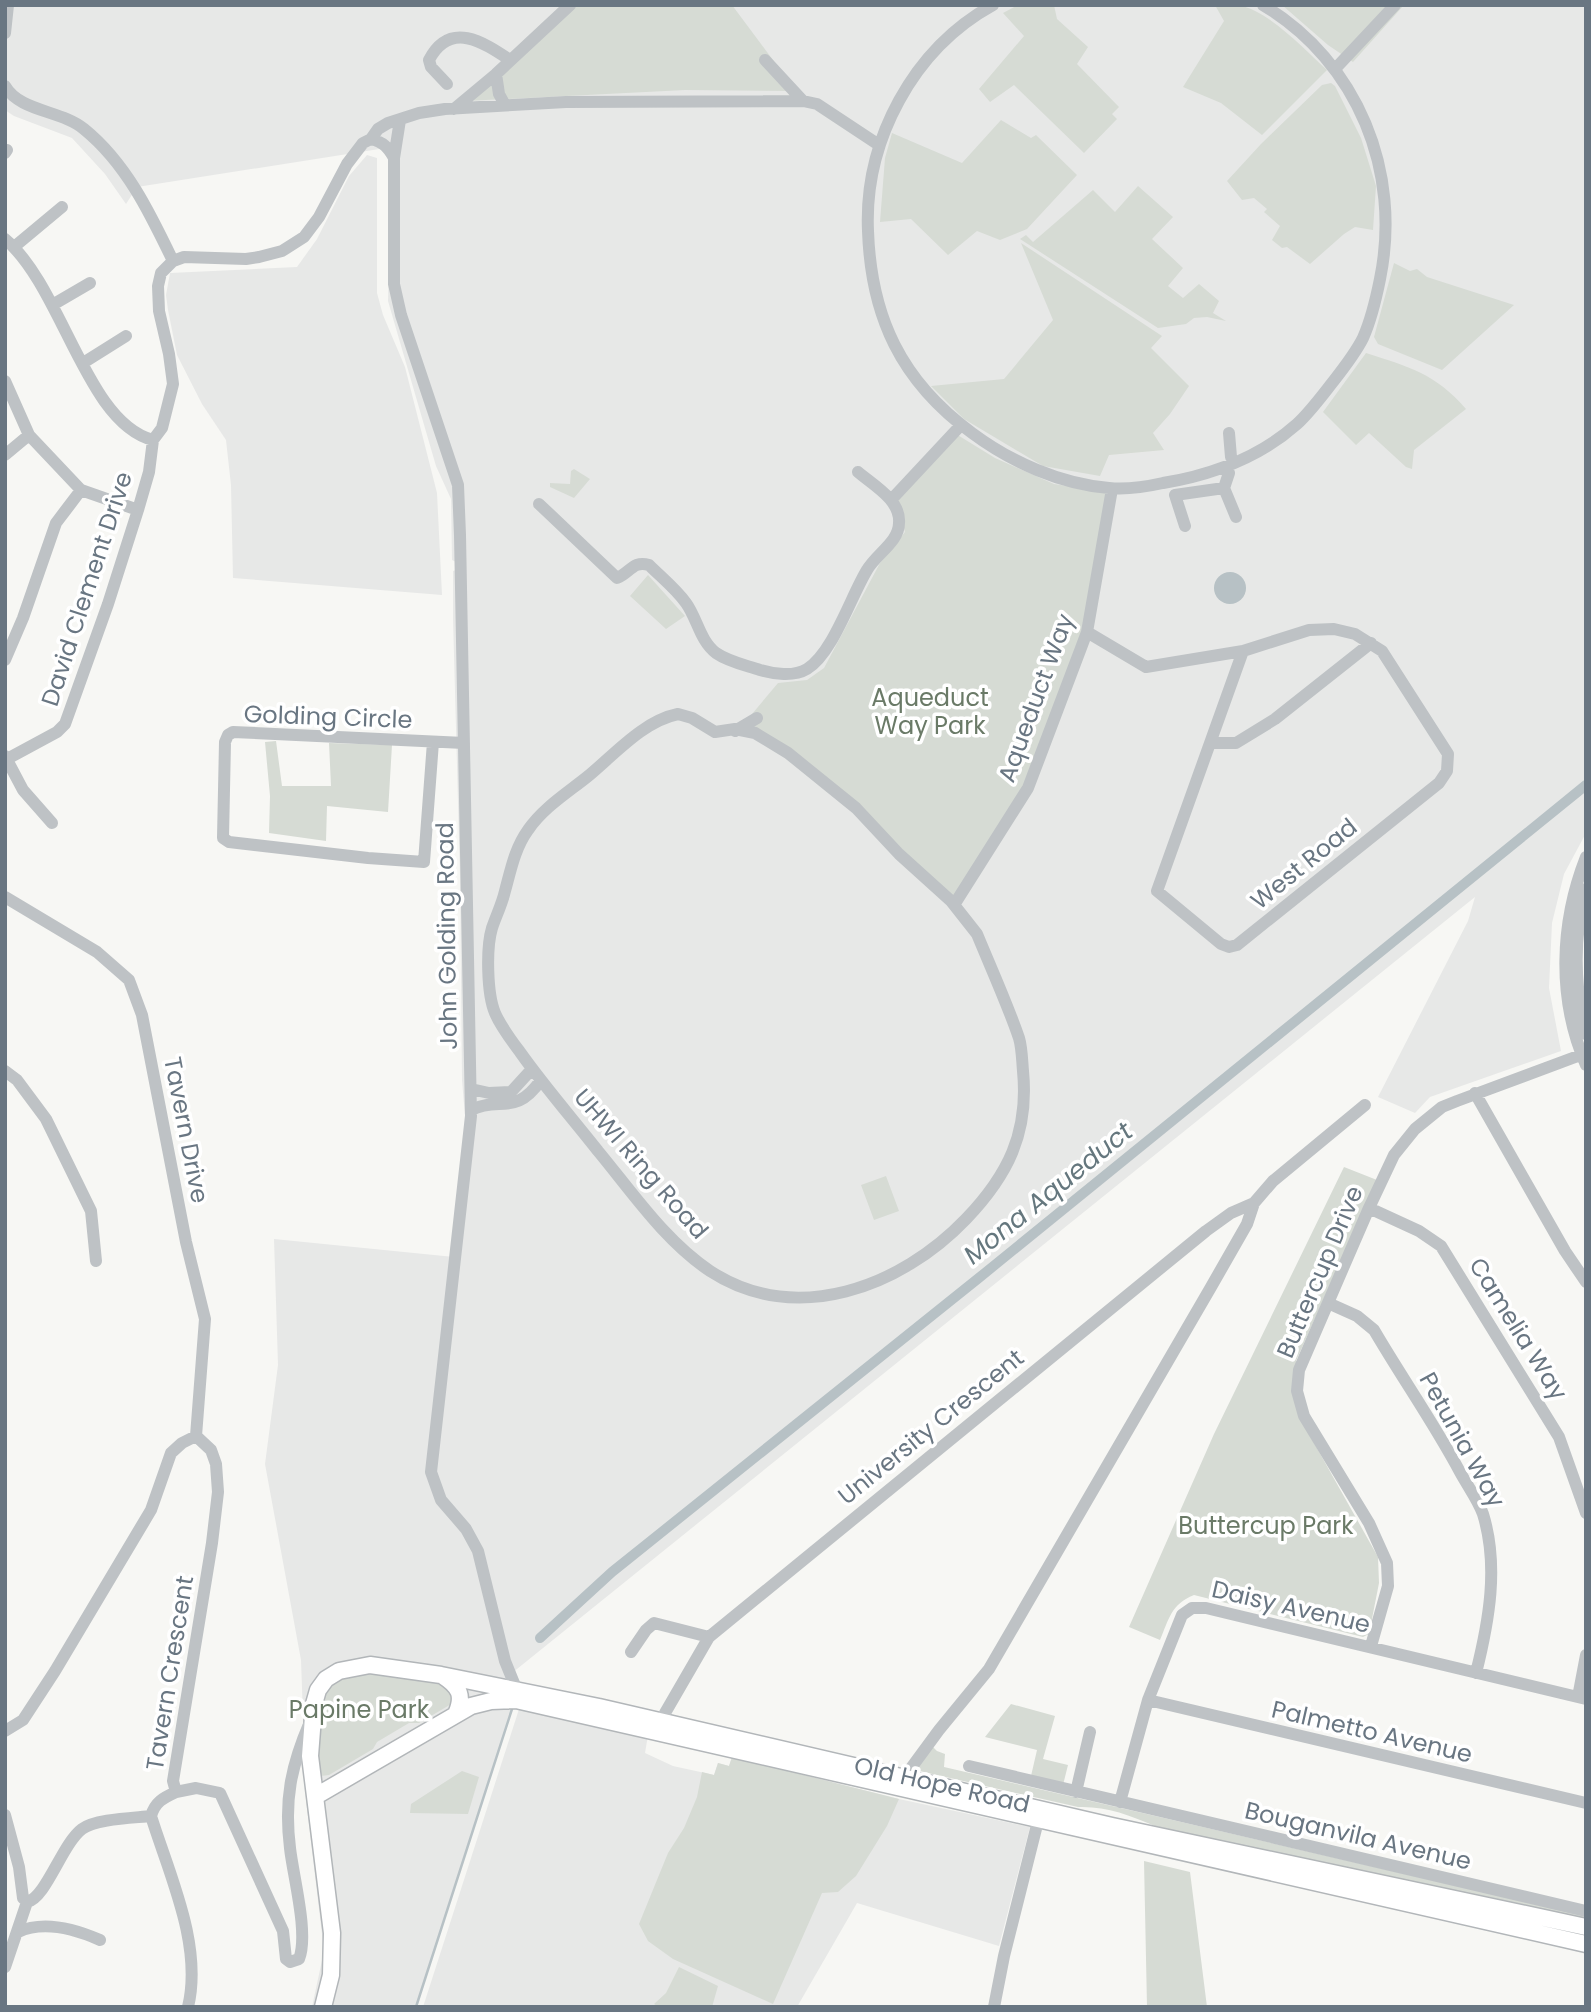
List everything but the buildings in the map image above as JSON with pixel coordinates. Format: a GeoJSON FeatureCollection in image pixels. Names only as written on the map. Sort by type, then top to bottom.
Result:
{"type":"FeatureCollection","features":[{"type":"Feature","properties":{"kind":"main road","name":"Old Hope Road"},"geometry":{"type":"LineString","coordinates":[[313,1710],[318,1690],[326,1679],[339,1671],[355,1667],[392,1667],[441,1675],[520,1696],[1040,1814],[1586,1944]]}},
{"type":"Feature","properties":{"kind":"main road"},"geometry":{"type":"LineString","coordinates":[[441,1675],[458,1691],[461,1702],[456,1714]]}},
{"type":"Feature","properties":{"kind":"main road","name":"Old Hope Road"},"geometry":{"type":"LineString","coordinates":[[316,1796],[471,1706],[520,1696]]}},
{"type":"Feature","properties":{"kind":"main road"},"geometry":{"type":"LineString","coordinates":[[313,1710],[310,1756],[332,1933],[331,1975],[323,2007]]}},
{"type":"Feature","properties":{"kind":"main road","name":"Old Hope Road"},"geometry":{"type":"LineString","coordinates":[[1040,1814],[1112,1826],[1586,1927]]}},
{"type":"Feature","properties":{"kind":"street"},"geometry":{"type":"LineString","coordinates":[[5,33],[8,5]]}},
{"type":"Feature","properties":{"kind":"street"},"geometry":{"type":"LineString","coordinates":[[454,108],[491,78],[570,5]]}},
{"type":"Feature","properties":{"kind":"street"},"geometry":{"type":"LineString","coordinates":[[993,5],[956,33],[924,64],[902,92],[879,145],[873,164],[867,226],[869,260],[875,292],[888,335],[921,386],[946,414],[989,446],[1024,464],[1061,479],[1112,489],[1129,489],[1189,479],[1231,464],[1261,449],[1300,421],[1339,375],[1364,336],[1377,296],[1385,256],[1385,189],[1367,124],[1335,69],[1300,32],[1263,5]]}},
{"type":"Feature","properties":{"kind":"street"},"geometry":{"type":"LineString","coordinates":[[1335,69],[1395,5]]}},
{"type":"Feature","properties":{"kind":"street"},"geometry":{"type":"LineString","coordinates":[[447,85],[429,60],[434,50],[444,41],[462,37],[481,41],[510,60]]}},
{"type":"Feature","properties":{"kind":"street"},"geometry":{"type":"LineString","coordinates":[[765,60],[803,101]]}},
{"type":"Feature","properties":{"kind":"street"},"geometry":{"type":"LineString","coordinates":[[491,78],[499,94],[499,106]]}},
{"type":"Feature","properties":{"kind":"street"},"geometry":{"type":"LineString","coordinates":[[5,86],[11,97],[62,116],[82,127],[115,159],[151,216],[173,261]]}},
{"type":"Feature","properties":{"kind":"street"},"geometry":{"type":"LineString","coordinates":[[62,207],[10,243],[33,270],[54,304],[91,382],[114,414],[126,428],[140,437],[153,440],[162,428],[173,384],[159,311],[162,273],[173,261],[184,257],[246,259],[282,251],[304,237],[319,217],[352,156],[378,129],[400,120],[431,110],[565,102],[803,101],[817,104],[879,145]]}},
{"type":"Feature","properties":{"kind":"street","name":"John Golding Road"},"geometry":{"type":"LineString","coordinates":[[400,120],[394,158],[394,284],[401,315],[458,485],[464,743],[471,1110],[431,1472],[441,1500],[466,1528],[478,1551],[505,1661],[520,1696]]}},
{"type":"Feature","properties":{"kind":"street"},"geometry":{"type":"LineString","coordinates":[[370,139],[380,141],[388,147],[394,158]]}},
{"type":"Feature","properties":{"kind":"street"},"geometry":{"type":"LineString","coordinates":[[54,304],[90,283]]}},
{"type":"Feature","properties":{"kind":"street"},"geometry":{"type":"LineString","coordinates":[[83,363],[125,336]]}},
{"type":"Feature","properties":{"kind":"street"},"geometry":{"type":"LineString","coordinates":[[5,381],[29,435],[81,490],[138,510]]}},
{"type":"Feature","properties":{"kind":"street"},"geometry":{"type":"LineString","coordinates":[[891,500],[961,425]]}},
{"type":"Feature","properties":{"kind":"street"},"geometry":{"type":"LineString","coordinates":[[1229,433],[1231,457]]}},
{"type":"Feature","properties":{"kind":"street"},"geometry":{"type":"LineString","coordinates":[[5,455],[29,435]]}},
{"type":"Feature","properties":{"kind":"street","name":"David Clement Drive"},"geometry":{"type":"LineString","coordinates":[[6,757],[57,732],[65,724],[138,510],[149,472],[153,440]]}},
{"type":"Feature","properties":{"kind":"street"},"geometry":{"type":"LineString","coordinates":[[539,503],[617,578],[633,565],[642,562],[649,565],[686,603],[703,637],[714,652],[731,661],[768,672],[794,673],[806,669],[819,657],[840,623],[867,569],[897,536],[900,522],[895,504],[858,472]]}},
{"type":"Feature","properties":{"kind":"street"},"geometry":{"type":"LineString","coordinates":[[1229,473],[1224,488],[1236,517]]}},
{"type":"Feature","properties":{"kind":"street"},"geometry":{"type":"LineString","coordinates":[[1185,526],[1175,495],[1224,488]]}},
{"type":"Feature","properties":{"kind":"street","name":"Aqueduct Way"},"geometry":{"type":"LineString","coordinates":[[954,905],[1028,788],[1087,632],[1112,489]]}},
{"type":"Feature","properties":{"kind":"street"},"geometry":{"type":"LineString","coordinates":[[5,660],[23,618],[56,523],[81,490]]}},
{"type":"Feature","properties":{"kind":"street","name":"West Road"},"geometry":{"type":"LineString","coordinates":[[1334,629],[1355,634],[1382,652],[1448,754],[1447,771],[1439,783],[1230,947],[1221,944],[1157,891],[1243,652],[1309,630],[1334,629]]}},
{"type":"Feature","properties":{"kind":"street"},"geometry":{"type":"LineString","coordinates":[[1087,632],[1146,667],[1243,652]]}},
{"type":"Feature","properties":{"kind":"street"},"geometry":{"type":"LineString","coordinates":[[1210,743],[1237,743],[1266,725],[1371,643]]}},
{"type":"Feature","properties":{"kind":"street","name":"UHWI Ring Road"},"geometry":{"type":"LineString","coordinates":[[678,714],[692,718],[715,732],[734,734],[755,733],[819,778],[856,808],[954,905],[976,934],[1020,1041],[1025,1091],[1020,1129],[1016,1147],[990,1194],[941,1244],[873,1284],[838,1295],[803,1298],[734,1286],[687,1253],[659,1226],[532,1069],[504,1030],[494,1010],[489,973],[491,931],[519,844],[542,813],[650,725],[665,716],[678,714]]}},
{"type":"Feature","properties":{"kind":"street"},"geometry":{"type":"LineString","coordinates":[[734,734],[757,719]]}},
{"type":"Feature","properties":{"kind":"street","name":"Golding Circle"},"geometry":{"type":"LineString","coordinates":[[433,742],[424,862],[229,842],[223,838],[225,742],[228,735],[233,733],[464,743]]}},
{"type":"Feature","properties":{"kind":"street"},"geometry":{"type":"LineString","coordinates":[[6,757],[23,790],[52,823]]}},
{"type":"Feature","properties":{"kind":"street"},"geometry":{"type":"LineString","coordinates":[[1584,1057],[1567,995],[1565,966],[1569,913],[1576,883],[1586,858]]}},
{"type":"Feature","properties":{"kind":"street"},"geometry":{"type":"LineString","coordinates":[[1586,889],[1576,951],[1578,1003],[1586,1034]]}},
{"type":"Feature","properties":{"kind":"street","name":"Tavern Drive"},"geometry":{"type":"LineString","coordinates":[[5,897],[105,959],[129,980],[142,1015],[186,1242],[205,1319],[196,1436]]}},
{"type":"Feature","properties":{"kind":"street","name":"Buttercup Drive"},"geometry":{"type":"LineString","coordinates":[[1371,1646],[1388,1586],[1387,1563],[1369,1523],[1304,1416],[1297,1391],[1299,1370],[1394,1156],[1415,1129],[1442,1107],[1475,1093],[1584,1057]]}},
{"type":"Feature","properties":{"kind":"street"},"geometry":{"type":"LineString","coordinates":[[471,1089],[489,1093],[511,1092],[532,1069]]}},
{"type":"Feature","properties":{"kind":"street"},"geometry":{"type":"LineString","coordinates":[[5,1070],[17,1080],[46,1119],[91,1211],[96,1261]]}},
{"type":"Feature","properties":{"kind":"street"},"geometry":{"type":"LineString","coordinates":[[471,1110],[516,1102],[535,1089],[541,1080]]}},
{"type":"Feature","properties":{"kind":"street"},"geometry":{"type":"LineString","coordinates":[[1475,1093],[1565,1251],[1586,1282]]}},
{"type":"Feature","properties":{"kind":"street","name":"University Crescent"},"geometry":{"type":"LineString","coordinates":[[900,1782],[989,1669],[1212,1287],[1247,1224],[1254,1203],[1273,1181],[1364,1105]]}},
{"type":"Feature","properties":{"kind":"street","name":"University Crescent"},"geometry":{"type":"LineString","coordinates":[[665,1713],[709,1637],[1197,1239],[1231,1213],[1254,1203]]}},
{"type":"Feature","properties":{"kind":"street","name":"Camelia Way"},"geometry":{"type":"LineString","coordinates":[[1369,1208],[1419,1231],[1441,1246],[1559,1437],[1586,1513]]}},
{"type":"Feature","properties":{"kind":"street","name":"Petunia Way"},"geometry":{"type":"LineString","coordinates":[[1328,1303],[1357,1316],[1374,1330],[1454,1460],[1482,1513],[1490,1549],[1492,1584],[1484,1642],[1476,1673]]}},
{"type":"Feature","properties":{"kind":"street"},"geometry":{"type":"LineString","coordinates":[[5,1731],[23,1720],[55,1671],[151,1510],[171,1453],[196,1436]]}},
{"type":"Feature","properties":{"kind":"street","name":"Tavern Crescent"},"geometry":{"type":"LineString","coordinates":[[196,1436],[211,1450],[216,1464],[218,1492],[173,1781],[176,1792],[196,1788],[220,1793],[283,1931],[286,1959],[290,1962],[296,1962],[301,1955],[302,1938],[289,1846],[289,1782],[313,1710]]}},
{"type":"Feature","properties":{"kind":"street","name":"Daisy Avenue"},"geometry":{"type":"LineString","coordinates":[[1120,1802],[1148,1700],[1182,1615],[1192,1608],[1206,1608],[1371,1646],[1582,1698]]}},
{"type":"Feature","properties":{"kind":"street"},"geometry":{"type":"LineString","coordinates":[[631,1653],[654,1623],[709,1637]]}},
{"type":"Feature","properties":{"kind":"street"},"geometry":{"type":"LineString","coordinates":[[1582,1698],[1586,1655]]}},
{"type":"Feature","properties":{"kind":"street","name":"Palmetto Avenue"},"geometry":{"type":"LineString","coordinates":[[1148,1700],[1586,1804]]}},
{"type":"Feature","properties":{"kind":"street"},"geometry":{"type":"LineString","coordinates":[[1076,1792],[1090,1732]]}},
{"type":"Feature","properties":{"kind":"street","name":"Bouganvila Avenue"},"geometry":{"type":"LineString","coordinates":[[969,1766],[1586,1911]]}},
{"type":"Feature","properties":{"kind":"street"},"geometry":{"type":"LineString","coordinates":[[176,1792],[161,1799],[153,1807],[151,1816],[189,1936],[192,1989],[188,2007]]}},
{"type":"Feature","properties":{"kind":"street"},"geometry":{"type":"LineString","coordinates":[[994,2007],[1040,1814]]}},
{"type":"Feature","properties":{"kind":"street"},"geometry":{"type":"LineString","coordinates":[[5,1815],[19,1867],[23,1898],[27,1902]]}},
{"type":"Feature","properties":{"kind":"street"},"geometry":{"type":"LineString","coordinates":[[27,1902],[40,1892],[66,1846],[83,1828],[116,1820],[151,1816]]}},
{"type":"Feature","properties":{"kind":"street"},"geometry":{"type":"LineString","coordinates":[[5,1967],[27,1902]]}},
{"type":"Feature","properties":{"kind":"street"},"geometry":{"type":"LineString","coordinates":[[18,1932],[30,1927],[76,1929],[100,1940]]}},
{"type":"Feature","properties":{"kind":"shaded area"},"geometry":{"type":"Polygon","coordinates":[[[5,5],[1586,5],[1586,833],[1564,874],[1552,923],[1549,988],[1561,1051],[1430,1097],[1415,1113],[1378,1097],[1468,921],[1475,897],[502,1681],[512,1709],[416,2007],[312,2007],[324,1951],[306,1800],[301,1660],[265,1464],[278,1365],[274,1239],[454,1257],[467,1140],[462,1080],[453,618],[453,571],[456,570],[456,562],[452,560],[451,499],[436,466],[388,301],[392,147],[137,187],[126,204],[105,174],[72,138],[5,110],[5,5]]]}},
{"type":"Feature","properties":{"kind":"shaded area"},"geometry":{"type":"Polygon","coordinates":[[[367,155],[377,158],[377,293],[383,315],[405,367],[437,493],[442,595],[233,578],[231,485],[226,440],[202,404],[177,355],[168,310],[166,295],[170,273],[297,267],[317,239],[349,176],[367,155]]]}},
{"type":"Feature","properties":{"kind":"shaded area"},"geometry":{"type":"Polygon","coordinates":[[[1230,572],[1241,577],[1246,588],[1241,599],[1230,604],[1219,599],[1214,588],[1219,577],[1230,572]]]}},
{"type":"Feature","properties":{"kind":"shaded area"},"geometry":{"type":"Polygon","coordinates":[[[441,994],[458,995],[457,1019],[440,1018],[441,994]]]}},
{"type":"Feature","properties":{"kind":"shaded area"},"geometry":{"type":"Polygon","coordinates":[[[520,1706],[648,1735],[645,1753],[673,1766],[714,1775],[718,1763],[729,1766],[732,1757],[899,1799],[1030,1827],[999,1946],[857,1903],[797,2007],[423,2007],[520,1706]]]}},
{"type":"Feature","properties":{"kind":"green space"},"geometry":{"type":"Polygon","coordinates":[[[573,5],[732,5],[796,91],[685,90],[466,101],[573,5]]]}},
{"type":"Feature","properties":{"kind":"green space"},"geometry":{"type":"Polygon","coordinates":[[[1018,5],[1054,5],[1057,19],[1088,47],[1077,64],[1119,107],[1112,114],[1117,119],[1084,153],[1014,85],[990,102],[979,89],[1024,36],[1003,13],[1018,5]]]}},
{"type":"Feature","properties":{"kind":"green space"},"geometry":{"type":"Polygon","coordinates":[[[1215,5],[1238,5],[1261,14],[1286,32],[1327,70],[1262,135],[1221,103],[1183,87],[1224,21],[1215,5]]]}},
{"type":"Feature","properties":{"kind":"green space"},"geometry":{"type":"Polygon","coordinates":[[[1282,5],[1404,5],[1353,62],[1328,45],[1282,5]]]}},
{"type":"Feature","properties":{"kind":"green space"},"geometry":{"type":"Polygon","coordinates":[[[1331,83],[1361,138],[1376,186],[1373,230],[1355,227],[1310,264],[1272,240],[1280,226],[1264,212],[1267,209],[1254,198],[1242,200],[1227,181],[1322,85],[1331,83]]]}},
{"type":"Feature","properties":{"kind":"green space"},"geometry":{"type":"Polygon","coordinates":[[[1001,120],[1031,138],[1036,135],[1077,175],[1027,229],[1000,240],[977,231],[948,255],[911,219],[880,222],[885,158],[892,133],[962,163],[1001,120]]]}},
{"type":"Feature","properties":{"kind":"green space"},"geometry":{"type":"Polygon","coordinates":[[[1138,186],[1173,217],[1152,239],[1183,268],[1168,286],[1183,298],[1199,284],[1219,301],[1213,313],[1226,321],[1207,317],[1194,318],[1186,324],[1158,328],[1020,239],[1026,235],[1033,242],[1093,190],[1115,212],[1138,186]]]}},
{"type":"Feature","properties":{"kind":"green space"},"geometry":{"type":"Polygon","coordinates":[[[1021,243],[1162,336],[1151,348],[1189,386],[1153,433],[1164,450],[1109,455],[1100,476],[1043,466],[964,419],[931,386],[1004,379],[1053,320],[1021,243]]]}},
{"type":"Feature","properties":{"kind":"green space"},"geometry":{"type":"Polygon","coordinates":[[[1394,263],[1410,271],[1417,269],[1427,277],[1514,305],[1442,370],[1378,344],[1374,337],[1394,263]]]}},
{"type":"Feature","properties":{"kind":"green space"},"geometry":{"type":"Polygon","coordinates":[[[1366,353],[1408,367],[1432,379],[1466,409],[1414,450],[1412,469],[1406,467],[1369,433],[1356,445],[1323,412],[1366,353]]]}},
{"type":"Feature","properties":{"kind":"green space","name":"Aqueduct Way Park"},"geometry":{"type":"Polygon","coordinates":[[[956,434],[995,458],[1054,484],[1107,492],[1080,641],[1025,788],[953,899],[871,819],[742,726],[778,683],[807,680],[824,668],[880,563],[905,532],[895,499],[956,434]]]}},
{"type":"Feature","properties":{"kind":"green space"},"geometry":{"type":"Polygon","coordinates":[[[574,469],[590,479],[574,498],[550,487],[550,483],[570,484],[571,471],[574,469]]]}},
{"type":"Feature","properties":{"kind":"green space"},"geometry":{"type":"Polygon","coordinates":[[[648,575],[685,616],[666,629],[630,596],[648,575]]]}},
{"type":"Feature","properties":{"kind":"green space"},"geometry":{"type":"Polygon","coordinates":[[[276,741],[282,786],[331,786],[329,743],[392,745],[388,812],[327,806],[326,841],[269,833],[270,796],[265,742],[276,741]]]}},
{"type":"Feature","properties":{"kind":"green space","name":"Buttercup Park"},"geometry":{"type":"Polygon","coordinates":[[[1344,1167],[1377,1180],[1296,1361],[1309,1434],[1378,1557],[1379,1583],[1369,1634],[1363,1637],[1194,1595],[1176,1608],[1160,1640],[1129,1627],[1214,1434],[1344,1167]]]}},
{"type":"Feature","properties":{"kind":"green space"},"geometry":{"type":"Polygon","coordinates":[[[886,1176],[899,1211],[874,1220],[861,1185],[886,1176]]]}},
{"type":"Feature","properties":{"kind":"green space","name":"Papine Park"},"geometry":{"type":"Polygon","coordinates":[[[384,1671],[449,1686],[453,1693],[453,1703],[419,1723],[409,1723],[377,1742],[373,1749],[329,1775],[321,1776],[315,1768],[318,1727],[331,1686],[339,1677],[351,1672],[384,1671]]]}},
{"type":"Feature","properties":{"kind":"green space"},"geometry":{"type":"Polygon","coordinates":[[[1011,1704],[1055,1716],[1043,1759],[1068,1765],[1063,1785],[1031,1776],[1037,1750],[985,1737],[1011,1704]]]}},
{"type":"Feature","properties":{"kind":"green space"},"geometry":{"type":"Polygon","coordinates":[[[931,1745],[945,1754],[944,1767],[1586,1916],[1586,1920],[1566,1919],[1155,1826],[1108,1810],[1078,1807],[920,1771],[917,1766],[931,1745]]]}},
{"type":"Feature","properties":{"kind":"green space"},"geometry":{"type":"Polygon","coordinates":[[[732,1757],[899,1799],[887,1826],[856,1876],[838,1892],[822,1893],[773,2004],[673,1959],[648,1941],[639,1924],[668,1853],[684,1828],[697,1797],[702,1772],[714,1775],[718,1763],[729,1766],[732,1757]]]}},
{"type":"Feature","properties":{"kind":"green space"},"geometry":{"type":"Polygon","coordinates":[[[462,1771],[479,1777],[468,1814],[410,1813],[411,1804],[462,1771]]]}},
{"type":"Feature","properties":{"kind":"green space"},"geometry":{"type":"Polygon","coordinates":[[[1144,1861],[1190,1872],[1207,2007],[1147,2007],[1144,1861]]]}},
{"type":"Feature","properties":{"kind":"green space"},"geometry":{"type":"Polygon","coordinates":[[[679,1967],[718,1986],[712,2007],[659,2007],[654,2004],[666,1993],[679,1967]]]}},
{"type":"Feature","properties":{"kind":"waterway","name":"Mona Aqueduct"},"geometry":{"type":"LineString","coordinates":[[540,1638],[612,1572],[1586,785]]}},
{"type":"Feature","properties":{"kind":"waterway"},"geometry":{"type":"LineString","coordinates":[[416,2007],[512,1709]]}}]}
